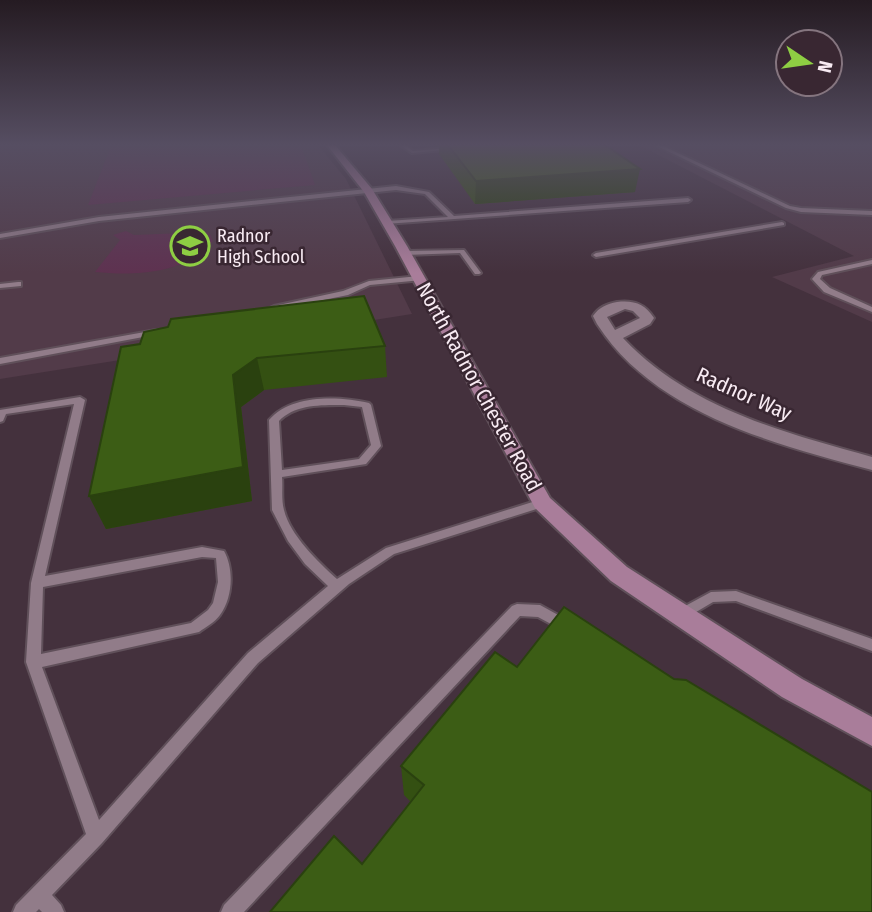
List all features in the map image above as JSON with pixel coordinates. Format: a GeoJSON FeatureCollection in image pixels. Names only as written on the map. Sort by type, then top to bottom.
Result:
{"type":"FeatureCollection","features":[{"type":"Feature","properties":{"kind":"main road","name":"North Radnor Chester Road"},"geometry":{"type":"LineString","coordinates":[[365,188],[405,253],[542,503],[619,574],[792,688],[872,732]]}},
{"type":"Feature","properties":{"kind":"street","name":"Radnor Way"},"geometry":{"type":"LineString","coordinates":[[614,336],[652,372],[720,413],[767,433],[872,464]]}},
{"type":"Feature","properties":{"kind":"lane"},"geometry":{"type":"LineString","coordinates":[[0,236],[99,219],[396,188],[427,193],[453,218]]}},
{"type":"Feature","properties":{"kind":"lane"},"geometry":{"type":"LineString","coordinates":[[747,188],[788,207],[801,210],[872,213]]}},
{"type":"Feature","properties":{"kind":"lane"},"geometry":{"type":"LineString","coordinates":[[387,223],[688,200]]}},
{"type":"Feature","properties":{"kind":"lane"},"geometry":{"type":"LineString","coordinates":[[596,255],[782,224]]}},
{"type":"Feature","properties":{"kind":"lane"},"geometry":{"type":"LineString","coordinates":[[405,253],[462,251],[477,273]]}},
{"type":"Feature","properties":{"kind":"lane"},"geometry":{"type":"LineString","coordinates":[[872,262],[820,273],[816,279],[827,290],[872,310]]}},
{"type":"Feature","properties":{"kind":"lane"},"geometry":{"type":"LineString","coordinates":[[265,310],[345,293],[369,283],[419,278]]}},
{"type":"Feature","properties":{"kind":"lane"},"geometry":{"type":"LineString","coordinates":[[0,286],[18,284]]}},
{"type":"Feature","properties":{"kind":"lane"},"geometry":{"type":"LineString","coordinates":[[0,361],[172,329]]}},
{"type":"Feature","properties":{"kind":"lane"},"geometry":{"type":"LineString","coordinates":[[1,415],[80,400],[37,583],[33,662],[96,837]]}},
{"type":"Feature","properties":{"kind":"lane"},"geometry":{"type":"LineString","coordinates":[[278,474],[362,462],[376,446],[366,405],[344,400],[291,408],[278,413],[274,420],[278,510],[292,538],[309,561],[337,587]]}},
{"type":"Feature","properties":{"kind":"lane"},"geometry":{"type":"LineString","coordinates":[[23,912],[96,837],[253,658],[337,587],[390,551],[542,503]]}},
{"type":"Feature","properties":{"kind":"lane"},"geometry":{"type":"LineString","coordinates":[[33,662],[194,628],[212,616],[222,603],[225,565],[220,554],[202,552],[37,583]]}},
{"type":"Feature","properties":{"kind":"lane"},"geometry":{"type":"LineString","coordinates":[[681,615],[711,597],[736,596],[872,645]]}},
{"type":"Feature","properties":{"kind":"lane"},"geometry":{"type":"LineString","coordinates":[[231,912],[517,610],[540,611],[577,633]]}},
{"type":"Feature","properties":{"kind":"lane"},"geometry":{"type":"LineString","coordinates":[[40,895],[54,912]]}},
{"type":"Feature","properties":{"kind":"shaded area","name":"Radnor High School"},"geometry":{"type":"Polygon","coordinates":[[[0,188],[350,188],[412,314],[0,379],[0,188]]]}},
{"type":"Feature","properties":{"kind":"shaded area"},"geometry":{"type":"Polygon","coordinates":[[[95,188],[286,188],[88,205],[95,188]]]}},
{"type":"Feature","properties":{"kind":"shaded area"},"geometry":{"type":"Polygon","coordinates":[[[721,188],[872,188],[872,322],[772,277],[854,256],[721,188]]]}},
{"type":"Feature","properties":{"kind":"shaded area"},"geometry":{"type":"Polygon","coordinates":[[[126,231],[134,235],[209,232],[213,241],[189,260],[159,270],[143,273],[95,272],[120,240],[113,235],[126,231]]]}},
{"type":"Feature","properties":{"kind":"building"},"geometry":{"type":"Polygon","coordinates":[[[364,296],[385,346],[257,358],[233,375],[243,467],[89,496],[121,347],[140,344],[144,332],[168,327],[171,319],[364,296]]]}},
{"type":"Feature","properties":{"kind":"building"},"geometry":{"type":"Polygon","coordinates":[[[564,607],[674,679],[686,680],[872,792],[872,912],[270,912],[334,836],[362,864],[424,785],[401,766],[495,652],[517,667],[564,607]]]}},
{"type":"Feature","properties":{"kind":"place","name":"Radnor High School"},"geometry":{"type":"Point","coordinates":[190,246]}}]}
